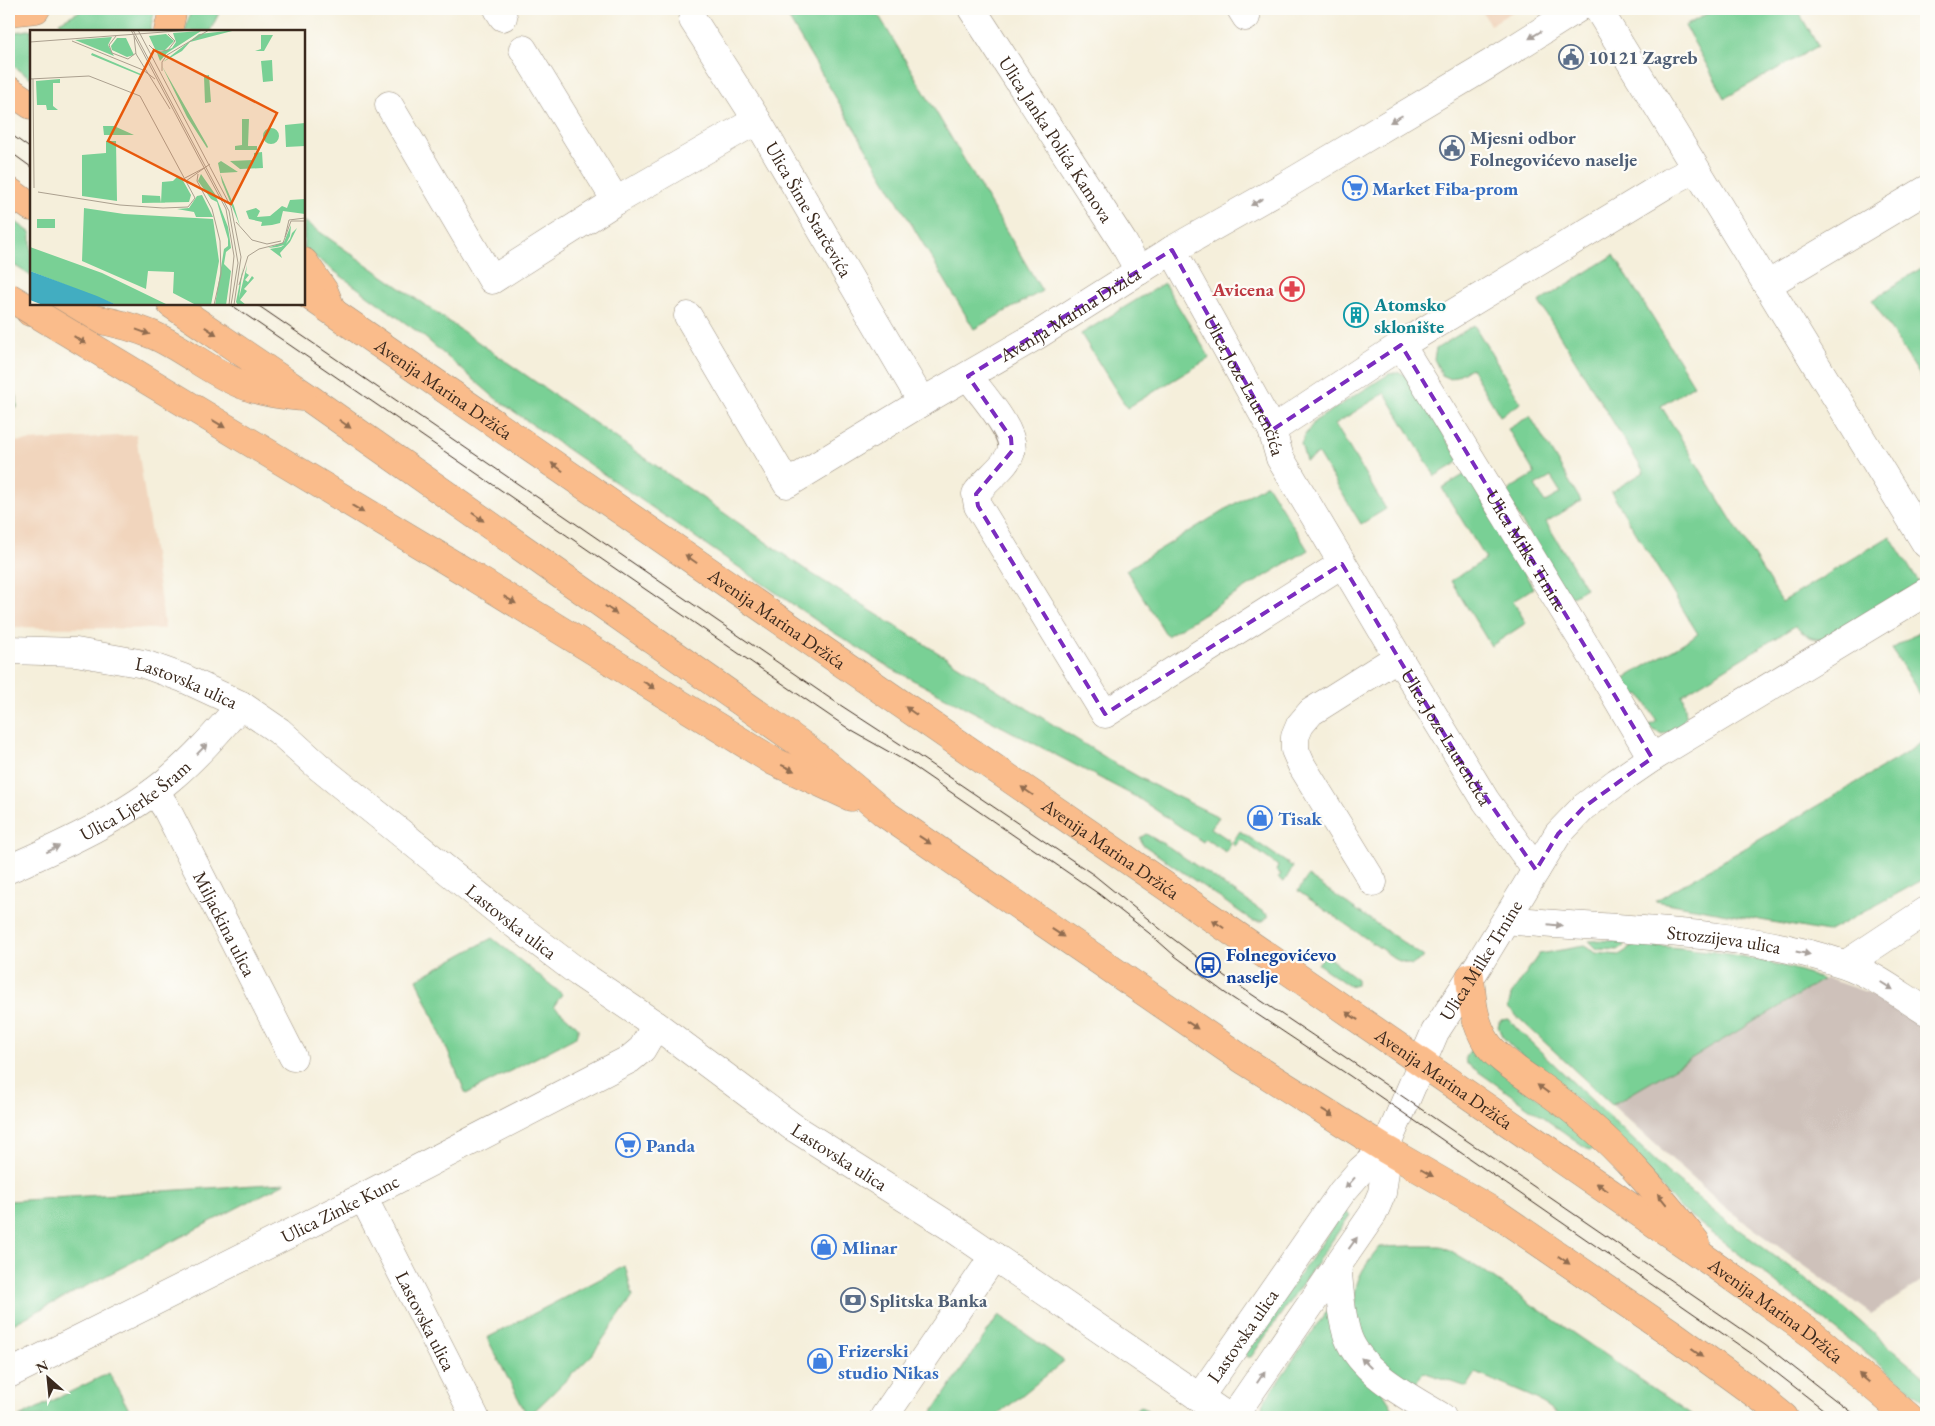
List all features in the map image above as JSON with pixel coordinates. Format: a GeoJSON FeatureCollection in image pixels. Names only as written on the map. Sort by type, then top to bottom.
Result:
{"type":"FeatureCollection","features":[{"type":"Feature","properties":{"kind":"main road"},"geometry":{"type":"LineString","coordinates":[[9,12],[36,9]]}},
{"type":"Feature","properties":{"kind":"main road"},"geometry":{"type":"LineString","coordinates":[[168,30],[173,9]]}},
{"type":"Feature","properties":{"kind":"main road"},"geometry":{"type":"LineString","coordinates":[[9,90],[30,104]]}},
{"type":"Feature","properties":{"kind":"main road"},"geometry":{"type":"LineString","coordinates":[[9,191],[30,206]]}},
{"type":"Feature","properties":{"kind":"main road"},"geometry":{"type":"LineString","coordinates":[[305,263],[324,291],[332,311]]}},
{"type":"Feature","properties":{"kind":"main road","name":"Avenija Marina Držića"},"geometry":{"type":"LineString","coordinates":[[305,293],[1715,1265],[1813,1335],[1910,1417]]}},
{"type":"Feature","properties":{"kind":"main road"},"geometry":{"type":"LineString","coordinates":[[9,296],[773,761],[884,813]]}},
{"type":"Feature","properties":{"kind":"main road"},"geometry":{"type":"LineString","coordinates":[[172,305],[309,398],[808,749],[884,813],[1245,1061],[1384,1148],[1496,1213],[1674,1336],[1784,1417]]}},
{"type":"Feature","properties":{"kind":"main road"},"geometry":{"type":"LineString","coordinates":[[9,311],[52,314],[124,325],[178,347],[228,379],[244,386],[269,393],[309,398]]}},
{"type":"Feature","properties":{"kind":"main road"},"geometry":{"type":"LineString","coordinates":[[1470,977],[1472,1002],[1477,1022],[1488,1044],[1508,1063],[1581,1117],[1612,1144],[1655,1191],[1715,1265]]}},
{"type":"Feature","properties":{"kind":"street","name":"Ulica Janka Polića Kamova"},"geometry":{"type":"LineString","coordinates":[[972,9],[1123,242],[1139,271]]}},
{"type":"Feature","properties":{"kind":"street"},"geometry":{"type":"LineString","coordinates":[[1172,250],[1488,65],[1577,9]]}},
{"type":"Feature","properties":{"kind":"street"},"geometry":{"type":"LineString","coordinates":[[1598,9],[1926,544]]}},
{"type":"Feature","properties":{"kind":"street","name":"Ulica Šime Starčevića"},"geometry":{"type":"LineString","coordinates":[[693,20],[757,120],[922,402]]}},
{"type":"Feature","properties":{"kind":"street"},"geometry":{"type":"LineString","coordinates":[[523,49],[616,201]]}},
{"type":"Feature","properties":{"kind":"street"},"geometry":{"type":"LineString","coordinates":[[389,105],[492,280],[616,201],[757,120]]}},
{"type":"Feature","properties":{"kind":"street"},"geometry":{"type":"LineString","coordinates":[[1272,430],[1401,345],[1662,187],[1695,169]]}},
{"type":"Feature","properties":{"kind":"street"},"geometry":{"type":"LineString","coordinates":[[1767,285],[1926,190]]}},
{"type":"Feature","properties":{"kind":"street","name":"Avenija Marina Držića"},"geometry":{"type":"LineString","coordinates":[[688,316],[788,484],[922,402],[1036,336],[1172,250]]}},
{"type":"Feature","properties":{"kind":"street","name":"Ulica Joze Laurenčića"},"geometry":{"type":"LineString","coordinates":[[1172,250],[1272,430],[1280,458],[1342,564],[1482,793],[1536,870]]}},
{"type":"Feature","properties":{"kind":"street","name":"Ulica Milke Trnine"},"geometry":{"type":"LineString","coordinates":[[1401,345],[1593,658],[1652,758]]}},
{"type":"Feature","properties":{"kind":"street"},"geometry":{"type":"LineString","coordinates":[[968,376],[1005,425],[1011,438],[1012,452],[1005,462],[982,484],[976,494],[978,506],[1105,714],[1342,564]]}},
{"type":"Feature","properties":{"kind":"street","name":"Ulica Milke Trnine"},"geometry":{"type":"LineString","coordinates":[[1421,1063],[1435,1032],[1558,834],[1584,807],[1652,758],[1926,592]]}},
{"type":"Feature","properties":{"kind":"street","name":"Lastovska ulica"},"geometry":{"type":"LineString","coordinates":[[9,650],[76,652],[144,664],[183,678],[241,705],[279,731],[319,767],[509,920],[579,973],[656,1025],[793,1126],[954,1229],[1200,1398],[1342,1192],[1384,1148],[1421,1063]]}},
{"type":"Feature","properties":{"kind":"street"},"geometry":{"type":"LineString","coordinates":[[1373,882],[1302,766],[1295,750],[1295,737],[1300,725],[1311,712],[1398,657]]}},
{"type":"Feature","properties":{"kind":"street","name":"Ulica Ljerke Šram"},"geometry":{"type":"LineString","coordinates":[[9,869],[53,850],[96,827],[155,791],[195,756],[241,705]]}},
{"type":"Feature","properties":{"kind":"street","name":"Miljackina ulica"},"geometry":{"type":"LineString","coordinates":[[155,791],[166,808],[293,1057]]}},
{"type":"Feature","properties":{"kind":"street"},"geometry":{"type":"LineString","coordinates":[[1846,964],[1926,911]]}},
{"type":"Feature","properties":{"kind":"street","name":"Strozzijeva ulica"},"geometry":{"type":"LineString","coordinates":[[1506,920],[1571,927],[1704,935],[1778,948],[1846,964],[1875,979],[1926,1011]]}},
{"type":"Feature","properties":{"kind":"street","name":"Ulica Zinke Kunc"},"geometry":{"type":"LineString","coordinates":[[9,1374],[363,1197],[630,1059],[642,1049],[656,1025]]}},
{"type":"Feature","properties":{"kind":"street","name":"Lastovska ulica"},"geometry":{"type":"LineString","coordinates":[[1233,1417],[1373,1214],[1382,1193],[1385,1170],[1384,1148]]}},
{"type":"Feature","properties":{"kind":"street","name":"Lastovska ulica"},"geometry":{"type":"LineString","coordinates":[[363,1197],[475,1417]]}},
{"type":"Feature","properties":{"kind":"street"},"geometry":{"type":"LineString","coordinates":[[884,1417],[994,1256]]}},
{"type":"Feature","properties":{"kind":"street"},"geometry":{"type":"LineString","coordinates":[[1337,1265],[1341,1305],[1348,1338],[1355,1352],[1396,1389],[1442,1417]]}},
{"type":"Feature","properties":{"kind":"street"},"geometry":{"type":"LineString","coordinates":[[1396,1389],[1405,1417]]}},
{"type":"Feature","properties":{"kind":"street"},"geometry":{"type":"LineString","coordinates":[[1200,1398],[1228,1417]]}},
{"type":"Feature","properties":{"kind":"highlighted area"},"geometry":{"type":"Polygon","coordinates":[[[1172,250],[1272,430],[1401,345],[1611,689],[1652,758],[1584,807],[1558,834],[1536,870],[1458,757],[1342,564],[1105,714],[978,506],[976,494],[1012,451],[1011,438],[968,376],[1172,250]]]}},
{"type":"Feature","properties":{"kind":"shaded area"},"geometry":{"type":"Polygon","coordinates":[[[1481,9],[1517,9],[1490,25],[1481,9]]]}},
{"type":"Feature","properties":{"kind":"shaded area"},"geometry":{"type":"Polygon","coordinates":[[[136,435],[165,629],[9,627],[9,442],[136,435]]]}},
{"type":"Feature","properties":{"kind":"shaded area"},"geometry":{"type":"Polygon","coordinates":[[[1826,978],[1901,1004],[1926,1020],[1926,1279],[1871,1314],[1727,1209],[1612,1105],[1826,978]]]}},
{"type":"Feature","properties":{"kind":"green space"},"geometry":{"type":"Polygon","coordinates":[[[84,9],[155,9],[150,30],[67,30],[59,22],[84,9]]]}},
{"type":"Feature","properties":{"kind":"green space"},"geometry":{"type":"Polygon","coordinates":[[[191,9],[221,9],[210,30],[185,30],[191,9]]]}},
{"type":"Feature","properties":{"kind":"green space"},"geometry":{"type":"Polygon","coordinates":[[[783,9],[875,9],[1042,291],[974,329],[783,9]]]}},
{"type":"Feature","properties":{"kind":"green space"},"geometry":{"type":"Polygon","coordinates":[[[1715,9],[1797,9],[1818,46],[1725,98],[1685,26],[1715,9]]]}},
{"type":"Feature","properties":{"kind":"green space"},"geometry":{"type":"Polygon","coordinates":[[[41,28],[44,30],[30,30],[30,77],[9,63],[9,33],[41,28]]]}},
{"type":"Feature","properties":{"kind":"green space"},"geometry":{"type":"Polygon","coordinates":[[[9,217],[30,232],[30,275],[9,262],[9,217]]]}},
{"type":"Feature","properties":{"kind":"green space"},"geometry":{"type":"Polygon","coordinates":[[[305,222],[809,572],[1116,764],[1151,784],[1219,817],[1211,828],[1229,840],[1231,844],[1226,852],[1205,839],[1203,842],[1138,798],[892,669],[833,632],[495,398],[422,335],[305,250],[305,222]]]}},
{"type":"Feature","properties":{"kind":"green space"},"geometry":{"type":"Polygon","coordinates":[[[1614,255],[1694,385],[1661,406],[1782,602],[1890,536],[1919,583],[1824,639],[1815,639],[1808,636],[1795,626],[1682,695],[1685,710],[1684,720],[1681,725],[1670,732],[1662,734],[1648,727],[1657,721],[1640,694],[1631,698],[1622,680],[1698,634],[1611,492],[1644,472],[1539,302],[1614,255]]]}},
{"type":"Feature","properties":{"kind":"green space"},"geometry":{"type":"Polygon","coordinates":[[[1926,265],[1926,385],[1872,300],[1926,265]]]}},
{"type":"Feature","properties":{"kind":"green space"},"geometry":{"type":"Polygon","coordinates":[[[1164,283],[1210,358],[1127,408],[1081,334],[1164,283]]]}},
{"type":"Feature","properties":{"kind":"green space"},"geometry":{"type":"Polygon","coordinates":[[[1474,325],[1521,403],[1500,416],[1471,368],[1451,379],[1442,375],[1434,359],[1436,349],[1474,325]]]}},
{"type":"Feature","properties":{"kind":"green space"},"geometry":{"type":"Polygon","coordinates":[[[1399,372],[1407,376],[1460,461],[1435,476],[1385,393],[1335,424],[1386,509],[1361,524],[1318,454],[1306,461],[1301,444],[1315,421],[1389,374],[1399,372]]]}},
{"type":"Feature","properties":{"kind":"green space"},"geometry":{"type":"Polygon","coordinates":[[[9,382],[17,397],[17,408],[9,408],[9,382]]]}},
{"type":"Feature","properties":{"kind":"green space"},"geometry":{"type":"Polygon","coordinates":[[[1530,416],[1581,501],[1546,522],[1586,588],[1566,600],[1506,494],[1513,487],[1535,474],[1508,429],[1530,416]],[[1551,477],[1535,486],[1545,502],[1561,493],[1551,477]]]}},
{"type":"Feature","properties":{"kind":"green space"},"geometry":{"type":"Polygon","coordinates":[[[1467,473],[1533,588],[1513,601],[1526,623],[1491,646],[1451,581],[1486,559],[1442,488],[1467,473]]]}},
{"type":"Feature","properties":{"kind":"green space"},"geometry":{"type":"Polygon","coordinates":[[[1267,484],[1308,550],[1167,636],[1126,570],[1267,484]]]}},
{"type":"Feature","properties":{"kind":"green space"},"geometry":{"type":"Polygon","coordinates":[[[1926,628],[1926,704],[1892,649],[1926,628]]]}},
{"type":"Feature","properties":{"kind":"green space"},"geometry":{"type":"Polygon","coordinates":[[[1926,740],[1926,878],[1827,932],[1655,901],[1900,757],[1926,740]]]}},
{"type":"Feature","properties":{"kind":"green space"},"geometry":{"type":"Polygon","coordinates":[[[1240,831],[1293,867],[1284,882],[1278,878],[1281,874],[1276,871],[1278,866],[1241,839],[1235,846],[1232,843],[1240,831]]]}},
{"type":"Feature","properties":{"kind":"green space"},"geometry":{"type":"Polygon","coordinates":[[[1146,834],[1169,847],[1269,916],[1263,921],[1253,921],[1142,844],[1140,838],[1146,834]]]}},
{"type":"Feature","properties":{"kind":"green space"},"geometry":{"type":"Polygon","coordinates":[[[1308,876],[1424,957],[1412,965],[1397,960],[1298,891],[1308,876]]]}},
{"type":"Feature","properties":{"kind":"green space"},"geometry":{"type":"Polygon","coordinates":[[[492,938],[562,994],[554,1006],[578,1027],[578,1033],[574,1038],[466,1094],[417,979],[492,938]]]}},
{"type":"Feature","properties":{"kind":"green space"},"geometry":{"type":"Polygon","coordinates":[[[1632,940],[1618,950],[1597,949],[1589,941],[1632,940]]]}},
{"type":"Feature","properties":{"kind":"green space"},"geometry":{"type":"Polygon","coordinates":[[[1635,945],[1688,949],[1740,956],[1793,969],[1822,980],[1612,1105],[1508,1008],[1511,995],[1539,954],[1584,946],[1596,953],[1619,955],[1635,945]]]}},
{"type":"Feature","properties":{"kind":"green space"},"geometry":{"type":"Polygon","coordinates":[[[1325,955],[1357,979],[1357,984],[1349,986],[1318,964],[1325,955]]]}},
{"type":"Feature","properties":{"kind":"green space"},"geometry":{"type":"Polygon","coordinates":[[[1509,1019],[1516,1028],[1667,1172],[1716,1213],[1836,1301],[1926,1378],[1926,1402],[1680,1208],[1588,1108],[1514,1049],[1502,1036],[1498,1026],[1501,1020],[1509,1019]]]}},
{"type":"Feature","properties":{"kind":"green space"},"geometry":{"type":"Polygon","coordinates":[[[1472,1048],[1582,1132],[1596,1145],[1593,1149],[1589,1150],[1466,1063],[1465,1057],[1472,1048]]]}},
{"type":"Feature","properties":{"kind":"green space"},"geometry":{"type":"Polygon","coordinates":[[[285,1183],[9,1326],[9,1201],[285,1183]]]}},
{"type":"Feature","properties":{"kind":"green space"},"geometry":{"type":"Polygon","coordinates":[[[1344,1211],[1350,1215],[1251,1357],[1247,1357],[1245,1353],[1344,1211]]]}},
{"type":"Feature","properties":{"kind":"green space"},"geometry":{"type":"Polygon","coordinates":[[[1441,1246],[1480,1269],[1695,1417],[1561,1417],[1537,1399],[1476,1373],[1467,1387],[1423,1372],[1415,1385],[1403,1379],[1383,1364],[1362,1335],[1358,1323],[1355,1297],[1357,1284],[1362,1272],[1380,1247],[1441,1246]]]}},
{"type":"Feature","properties":{"kind":"green space"},"geometry":{"type":"Polygon","coordinates":[[[625,1266],[633,1296],[592,1355],[528,1417],[487,1338],[625,1266]]]}},
{"type":"Feature","properties":{"kind":"green space"},"geometry":{"type":"Polygon","coordinates":[[[1327,1311],[1331,1312],[1390,1403],[1395,1417],[1264,1417],[1261,1413],[1263,1403],[1327,1311]]]}},
{"type":"Feature","properties":{"kind":"green space"},"geometry":{"type":"Polygon","coordinates":[[[999,1315],[1064,1361],[995,1417],[929,1417],[999,1315]]]}},
{"type":"Feature","properties":{"kind":"green space"},"geometry":{"type":"Polygon","coordinates":[[[109,1373],[133,1417],[19,1417],[109,1373]]]}},
{"type":"Feature","properties":{"kind":"green space"},"geometry":{"type":"Polygon","coordinates":[[[1141,1406],[1157,1417],[1126,1417],[1141,1406]]]}},
{"type":"Feature","properties":{"kind":"tram line"},"geometry":{"type":"LineString","coordinates":[[9,133],[30,148]]}},
{"type":"Feature","properties":{"kind":"tram line"},"geometry":{"type":"LineString","coordinates":[[9,151],[30,166]]}},
{"type":"Feature","properties":{"kind":"tram line"},"geometry":{"type":"LineString","coordinates":[[231,305],[852,731],[907,762],[1099,894],[1175,956],[1225,993],[1350,1076],[1755,1356],[1833,1417]]}},
{"type":"Feature","properties":{"kind":"tram line"},"geometry":{"type":"LineString","coordinates":[[257,305],[831,699],[1094,875],[1208,965],[1765,1345],[1857,1417]]}},
{"type":"Feature","properties":{"kind":"place","name":"10121 Zagreb"},"geometry":{"type":"Point","coordinates":[1571,57]}},
{"type":"Feature","properties":{"kind":"place","name":"Mjesni odbor Folnegovićevo naselje"},"geometry":{"type":"Point","coordinates":[1452,148]}},
{"type":"Feature","properties":{"kind":"place","name":"Market Fiba-prom"},"geometry":{"type":"Point","coordinates":[1355,188]}},
{"type":"Feature","properties":{"kind":"place","name":"Avicena"},"geometry":{"type":"Point","coordinates":[1292,289]}},
{"type":"Feature","properties":{"kind":"place","name":"Atomsko sklonište"},"geometry":{"type":"Point","coordinates":[1356,315]}},
{"type":"Feature","properties":{"kind":"place","name":"Tisak"},"geometry":{"type":"Point","coordinates":[1260,818]}},
{"type":"Feature","properties":{"kind":"place","name":"Folnegovićevo naselje"},"geometry":{"type":"Point","coordinates":[1208,965]}},
{"type":"Feature","properties":{"kind":"place","name":"Panda"},"geometry":{"type":"Point","coordinates":[628,1145]}},
{"type":"Feature","properties":{"kind":"place","name":"Mlinar"},"geometry":{"type":"Point","coordinates":[824,1247]}},
{"type":"Feature","properties":{"kind":"place","name":"Splitska Banka"},"geometry":{"type":"Point","coordinates":[853,1300]}},
{"type":"Feature","properties":{"kind":"place","name":"Frizerski studio Nikas"},"geometry":{"type":"Point","coordinates":[820,1361]}}]}
